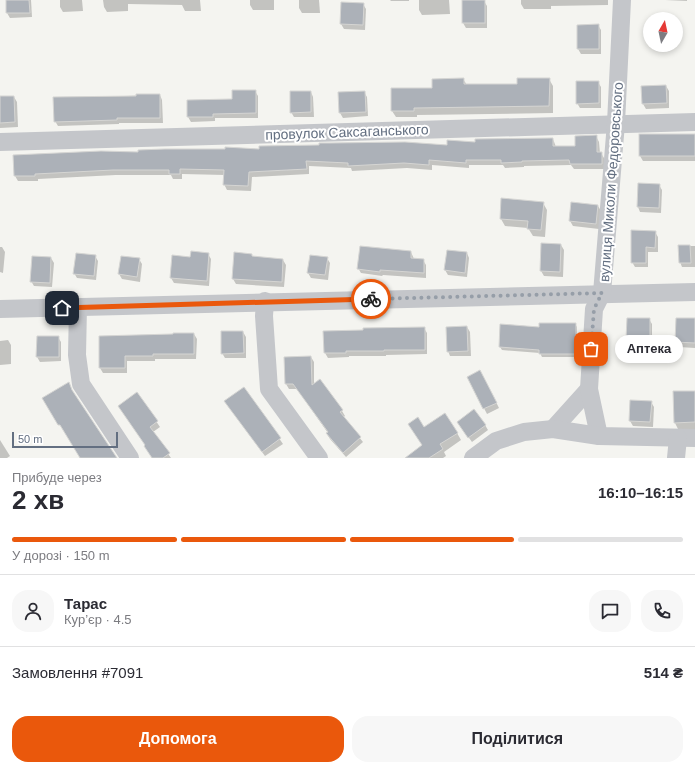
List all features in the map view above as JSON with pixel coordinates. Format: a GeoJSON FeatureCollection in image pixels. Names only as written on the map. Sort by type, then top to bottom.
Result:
{"type":"FeatureCollection","features":[{"type":"Feature","properties":{"kind":"street","name":"вулиця Миколи Федоровського"},"geometry":{"type":"LineString","coordinates":[[599,436],[589,389],[594,309],[602,293],[616,123],[622,0]]}},
{"type":"Feature","properties":{"kind":"street","name":"провулок Саксаганського"},"geometry":{"type":"LineString","coordinates":[[0,142],[616,123],[695,122]]}},
{"type":"Feature","properties":{"kind":"street"},"geometry":{"type":"LineString","coordinates":[[0,309],[602,293],[695,292]]}},
{"type":"Feature","properties":{"kind":"street"},"geometry":{"type":"LineString","coordinates":[[265,302],[269,389],[319,458]]}},
{"type":"Feature","properties":{"kind":"street"},"geometry":{"type":"LineString","coordinates":[[78,307],[77,355],[81,384],[130,458]]}},
{"type":"Feature","properties":{"kind":"street"},"geometry":{"type":"LineString","coordinates":[[553,429],[589,389]]}},
{"type":"Feature","properties":{"kind":"street"},"geometry":{"type":"LineString","coordinates":[[473,458],[496,441],[524,432],[553,429],[599,436],[687,438],[676,458]]}},
{"type":"Feature","properties":{"kind":"building"},"geometry":{"type":"Polygon","coordinates":[[[6,0],[29,0],[30,13],[6,13],[6,0]]]}},
{"type":"Feature","properties":{"kind":"building"},"geometry":{"type":"Polygon","coordinates":[[[462,0],[485,0],[485,23],[462,23],[462,0]]]}},
{"type":"Feature","properties":{"kind":"building"},"geometry":{"type":"Polygon","coordinates":[[[341,2],[364,3],[363,25],[340,24],[341,2]]]}},
{"type":"Feature","properties":{"kind":"building"},"geometry":{"type":"Polygon","coordinates":[[[599,24],[599,49],[577,49],[577,25],[599,24]]]}},
{"type":"Feature","properties":{"kind":"building"},"geometry":{"type":"Polygon","coordinates":[[[464,78],[464,84],[517,84],[517,78],[550,78],[549,106],[414,108],[414,111],[391,111],[391,88],[432,88],[432,79],[464,78]]]}},
{"type":"Feature","properties":{"kind":"building"},"geometry":{"type":"Polygon","coordinates":[[[576,81],[599,81],[599,103],[576,104],[576,81]]]}},
{"type":"Feature","properties":{"kind":"building"},"geometry":{"type":"Polygon","coordinates":[[[666,85],[667,103],[642,104],[641,86],[666,85]]]}},
{"type":"Feature","properties":{"kind":"building"},"geometry":{"type":"Polygon","coordinates":[[[232,90],[256,90],[256,113],[213,114],[213,117],[187,117],[187,100],[232,99],[232,90]]]}},
{"type":"Feature","properties":{"kind":"building"},"geometry":{"type":"Polygon","coordinates":[[[290,91],[311,91],[311,112],[290,113],[290,91]]]}},
{"type":"Feature","properties":{"kind":"building"},"geometry":{"type":"Polygon","coordinates":[[[365,91],[366,112],[339,113],[338,92],[365,91]]]}},
{"type":"Feature","properties":{"kind":"building"},"geometry":{"type":"Polygon","coordinates":[[[136,94],[160,94],[160,118],[117,118],[117,120],[54,122],[53,97],[136,96],[136,94]]]}},
{"type":"Feature","properties":{"kind":"building"},"geometry":{"type":"Polygon","coordinates":[[[0,96],[14,96],[15,122],[0,123],[0,96]]]}},
{"type":"Feature","properties":{"kind":"building"},"geometry":{"type":"Polygon","coordinates":[[[639,134],[695,134],[695,156],[639,156],[639,134]]]}},
{"type":"Feature","properties":{"kind":"building"},"geometry":{"type":"Polygon","coordinates":[[[597,135],[597,152],[602,152],[602,164],[570,164],[569,160],[501,163],[501,160],[466,160],[466,163],[429,160],[429,165],[404,163],[348,166],[348,163],[306,161],[307,169],[249,172],[248,186],[223,185],[224,170],[180,169],[180,174],[169,174],[169,170],[113,170],[35,174],[35,176],[14,176],[13,155],[101,151],[138,152],[138,150],[165,149],[225,149],[225,147],[259,149],[259,146],[319,145],[319,143],[405,142],[447,145],[447,140],[475,142],[475,139],[553,138],[553,146],[575,146],[575,136],[597,135]]]}},
{"type":"Feature","properties":{"kind":"building"},"geometry":{"type":"Polygon","coordinates":[[[638,183],[660,184],[659,208],[637,207],[638,183]]]}},
{"type":"Feature","properties":{"kind":"building"},"geometry":{"type":"Polygon","coordinates":[[[501,198],[544,202],[541,230],[527,229],[528,221],[500,219],[501,198]]]}},
{"type":"Feature","properties":{"kind":"building"},"geometry":{"type":"Polygon","coordinates":[[[571,202],[598,205],[596,224],[569,221],[571,202]]]}},
{"type":"Feature","properties":{"kind":"building"},"geometry":{"type":"Polygon","coordinates":[[[631,230],[656,231],[655,248],[646,247],[646,263],[631,263],[631,230]]]}},
{"type":"Feature","properties":{"kind":"building"},"geometry":{"type":"Polygon","coordinates":[[[541,243],[561,244],[560,272],[540,271],[541,243]]]}},
{"type":"Feature","properties":{"kind":"building"},"geometry":{"type":"Polygon","coordinates":[[[678,245],[690,245],[691,263],[679,263],[678,245]]]}},
{"type":"Feature","properties":{"kind":"building"},"geometry":{"type":"Polygon","coordinates":[[[360,246],[411,251],[411,258],[424,259],[424,273],[380,270],[380,272],[357,269],[360,246]]]}},
{"type":"Feature","properties":{"kind":"building"},"geometry":{"type":"Polygon","coordinates":[[[447,250],[467,252],[465,273],[444,270],[447,250]]]}},
{"type":"Feature","properties":{"kind":"building"},"geometry":{"type":"Polygon","coordinates":[[[191,251],[209,253],[207,281],[170,278],[172,255],[190,257],[191,251]]]}},
{"type":"Feature","properties":{"kind":"building"},"geometry":{"type":"Polygon","coordinates":[[[234,252],[252,254],[252,256],[283,259],[282,282],[232,279],[234,252]]]}},
{"type":"Feature","properties":{"kind":"building"},"geometry":{"type":"Polygon","coordinates":[[[76,253],[96,255],[94,276],[73,274],[76,253]]]}},
{"type":"Feature","properties":{"kind":"building"},"geometry":{"type":"Polygon","coordinates":[[[310,255],[328,257],[325,275],[307,273],[310,255]]]}},
{"type":"Feature","properties":{"kind":"building"},"geometry":{"type":"Polygon","coordinates":[[[32,256],[51,257],[50,283],[30,282],[32,256]]]}},
{"type":"Feature","properties":{"kind":"building"},"geometry":{"type":"Polygon","coordinates":[[[121,256],[140,258],[137,277],[118,274],[121,256]]]}},
{"type":"Feature","properties":{"kind":"building"},"geometry":{"type":"Polygon","coordinates":[[[627,318],[650,318],[650,340],[626,339],[627,318]]]}},
{"type":"Feature","properties":{"kind":"building"},"geometry":{"type":"Polygon","coordinates":[[[676,318],[695,318],[695,343],[675,342],[676,318]]]}},
{"type":"Feature","properties":{"kind":"building"},"geometry":{"type":"Polygon","coordinates":[[[539,323],[576,323],[576,354],[539,354],[539,350],[499,347],[500,324],[539,327],[539,323]]]}},
{"type":"Feature","properties":{"kind":"building"},"geometry":{"type":"Polygon","coordinates":[[[467,326],[468,351],[447,352],[446,327],[467,326]]]}},
{"type":"Feature","properties":{"kind":"building"},"geometry":{"type":"Polygon","coordinates":[[[425,327],[425,350],[346,351],[346,353],[324,353],[323,331],[363,330],[363,328],[425,327]]]}},
{"type":"Feature","properties":{"kind":"building"},"geometry":{"type":"Polygon","coordinates":[[[221,331],[243,331],[244,353],[221,354],[221,331]]]}},
{"type":"Feature","properties":{"kind":"building"},"geometry":{"type":"Polygon","coordinates":[[[194,333],[194,354],[125,356],[125,368],[99,368],[99,336],[194,333]]]}},
{"type":"Feature","properties":{"kind":"building"},"geometry":{"type":"Polygon","coordinates":[[[37,336],[59,336],[59,357],[36,357],[37,336]]]}},
{"type":"Feature","properties":{"kind":"building"},"geometry":{"type":"Polygon","coordinates":[[[311,356],[312,385],[320,379],[343,410],[340,412],[361,437],[343,453],[326,433],[328,432],[293,384],[285,384],[284,357],[311,356]]]}},
{"type":"Feature","properties":{"kind":"building"},"geometry":{"type":"Polygon","coordinates":[[[480,370],[497,403],[483,409],[467,377],[480,370]]]}},
{"type":"Feature","properties":{"kind":"building"},"geometry":{"type":"Polygon","coordinates":[[[69,382],[72,390],[117,458],[80,458],[60,425],[58,425],[42,398],[69,382]]]}},
{"type":"Feature","properties":{"kind":"building"},"geometry":{"type":"Polygon","coordinates":[[[244,387],[281,438],[262,452],[224,401],[244,387]]]}},
{"type":"Feature","properties":{"kind":"building"},"geometry":{"type":"Polygon","coordinates":[[[673,391],[695,391],[695,422],[674,423],[673,391]]]}},
{"type":"Feature","properties":{"kind":"building"},"geometry":{"type":"Polygon","coordinates":[[[137,392],[158,421],[150,427],[170,453],[163,458],[152,458],[144,446],[145,445],[118,406],[137,392]]]}},
{"type":"Feature","properties":{"kind":"building"},"geometry":{"type":"Polygon","coordinates":[[[630,400],[652,401],[650,422],[629,421],[630,400]]]}},
{"type":"Feature","properties":{"kind":"building"},"geometry":{"type":"Polygon","coordinates":[[[474,409],[486,425],[468,438],[457,422],[474,409]]]}},
{"type":"Feature","properties":{"kind":"building"},"geometry":{"type":"Polygon","coordinates":[[[445,413],[458,433],[440,444],[443,449],[429,458],[405,458],[422,445],[408,424],[418,417],[424,427],[445,413]]]}},
{"type":"Feature","properties":{"kind":"way so far"},"geometry":{"type":"LineString","coordinates":[[371,299],[602,293],[594,309],[591,349]]}},
{"type":"Feature","properties":{"kind":"place","name":"Аптека"},"geometry":{"type":"Point","coordinates":[591,349]}},
{"type":"Feature","properties":{"kind":"route"},"geometry":{"type":"LineString","coordinates":[[62,308],[371,299]]}}]}
